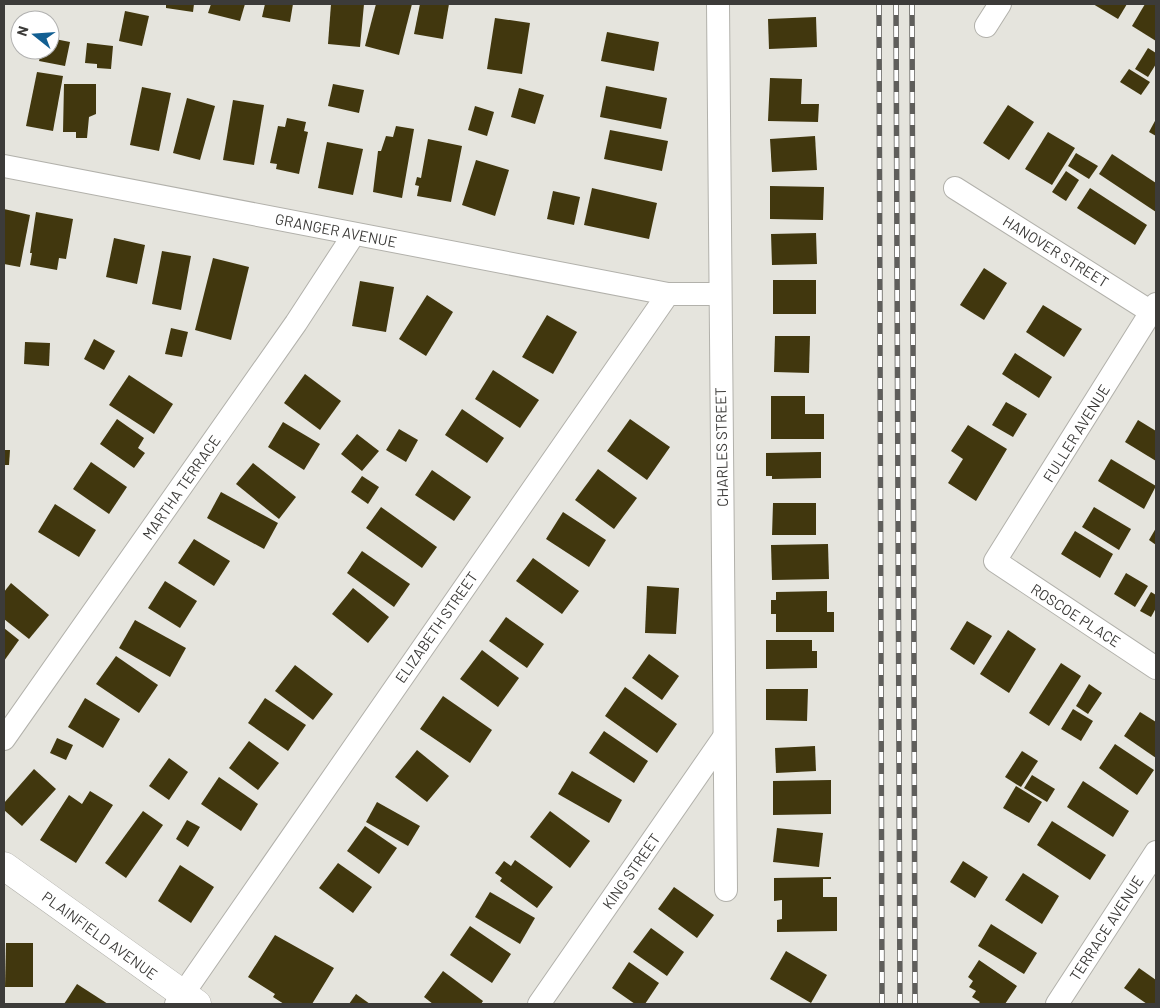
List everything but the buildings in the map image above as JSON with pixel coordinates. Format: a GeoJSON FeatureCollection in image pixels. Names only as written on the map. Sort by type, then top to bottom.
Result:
{"type":"FeatureCollection","features":[{"type":"Feature","properties":{"kind":"main road","name":"PLAINFIELD AVENUE"},"geometry":{"type":"LineString","coordinates":[[4,866],[185,1001]]}},
{"type":"Feature","properties":{"kind":"street"},"geometry":{"type":"LineString","coordinates":[[986,26],[1000,4]]}},
{"type":"Feature","properties":{"kind":"street","name":"CHARLES STREET"},"geometry":{"type":"LineString","coordinates":[[713,5],[719,294],[726,890]]}},
{"type":"Feature","properties":{"kind":"street","name":"GRANGER AVENUE"},"geometry":{"type":"LineString","coordinates":[[4,166],[668,294]]}},
{"type":"Feature","properties":{"kind":"street","name":"HANOVER STREET"},"geometry":{"type":"LineString","coordinates":[[956,188],[1155,310]]}},
{"type":"Feature","properties":{"kind":"street","name":"MARTHA TERRACE"},"geometry":{"type":"LineString","coordinates":[[4,739],[296,323],[354,234]]}},
{"type":"Feature","properties":{"kind":"street"},"geometry":{"type":"LineString","coordinates":[[668,294],[719,294]]}},
{"type":"Feature","properties":{"kind":"street","name":"ELIZABETH STREET"},"geometry":{"type":"LineString","coordinates":[[185,1001],[668,294]]}},
{"type":"Feature","properties":{"kind":"street","name":"FULLER AVENUE"},"geometry":{"type":"LineString","coordinates":[[995,561],[1155,310]]}},
{"type":"Feature","properties":{"kind":"street","name":"ROSCOE PLACE"},"geometry":{"type":"LineString","coordinates":[[995,561],[1156,668]]}},
{"type":"Feature","properties":{"kind":"street","name":"KING STREET"},"geometry":{"type":"LineString","coordinates":[[539,1004],[724,737]]}},
{"type":"Feature","properties":{"kind":"street","name":"TERRACE AVENUE"},"geometry":{"type":"LineString","coordinates":[[1057,1004],[1156,852]]}},
{"type":"Feature","properties":{"kind":"railway"},"geometry":{"type":"LineString","coordinates":[[879,4],[882,1004]]}},
{"type":"Feature","properties":{"kind":"railway"},"geometry":{"type":"LineString","coordinates":[[896,4],[900,1004]]}},
{"type":"Feature","properties":{"kind":"railway"},"geometry":{"type":"LineString","coordinates":[[912,4],[915,1004]]}}]}
